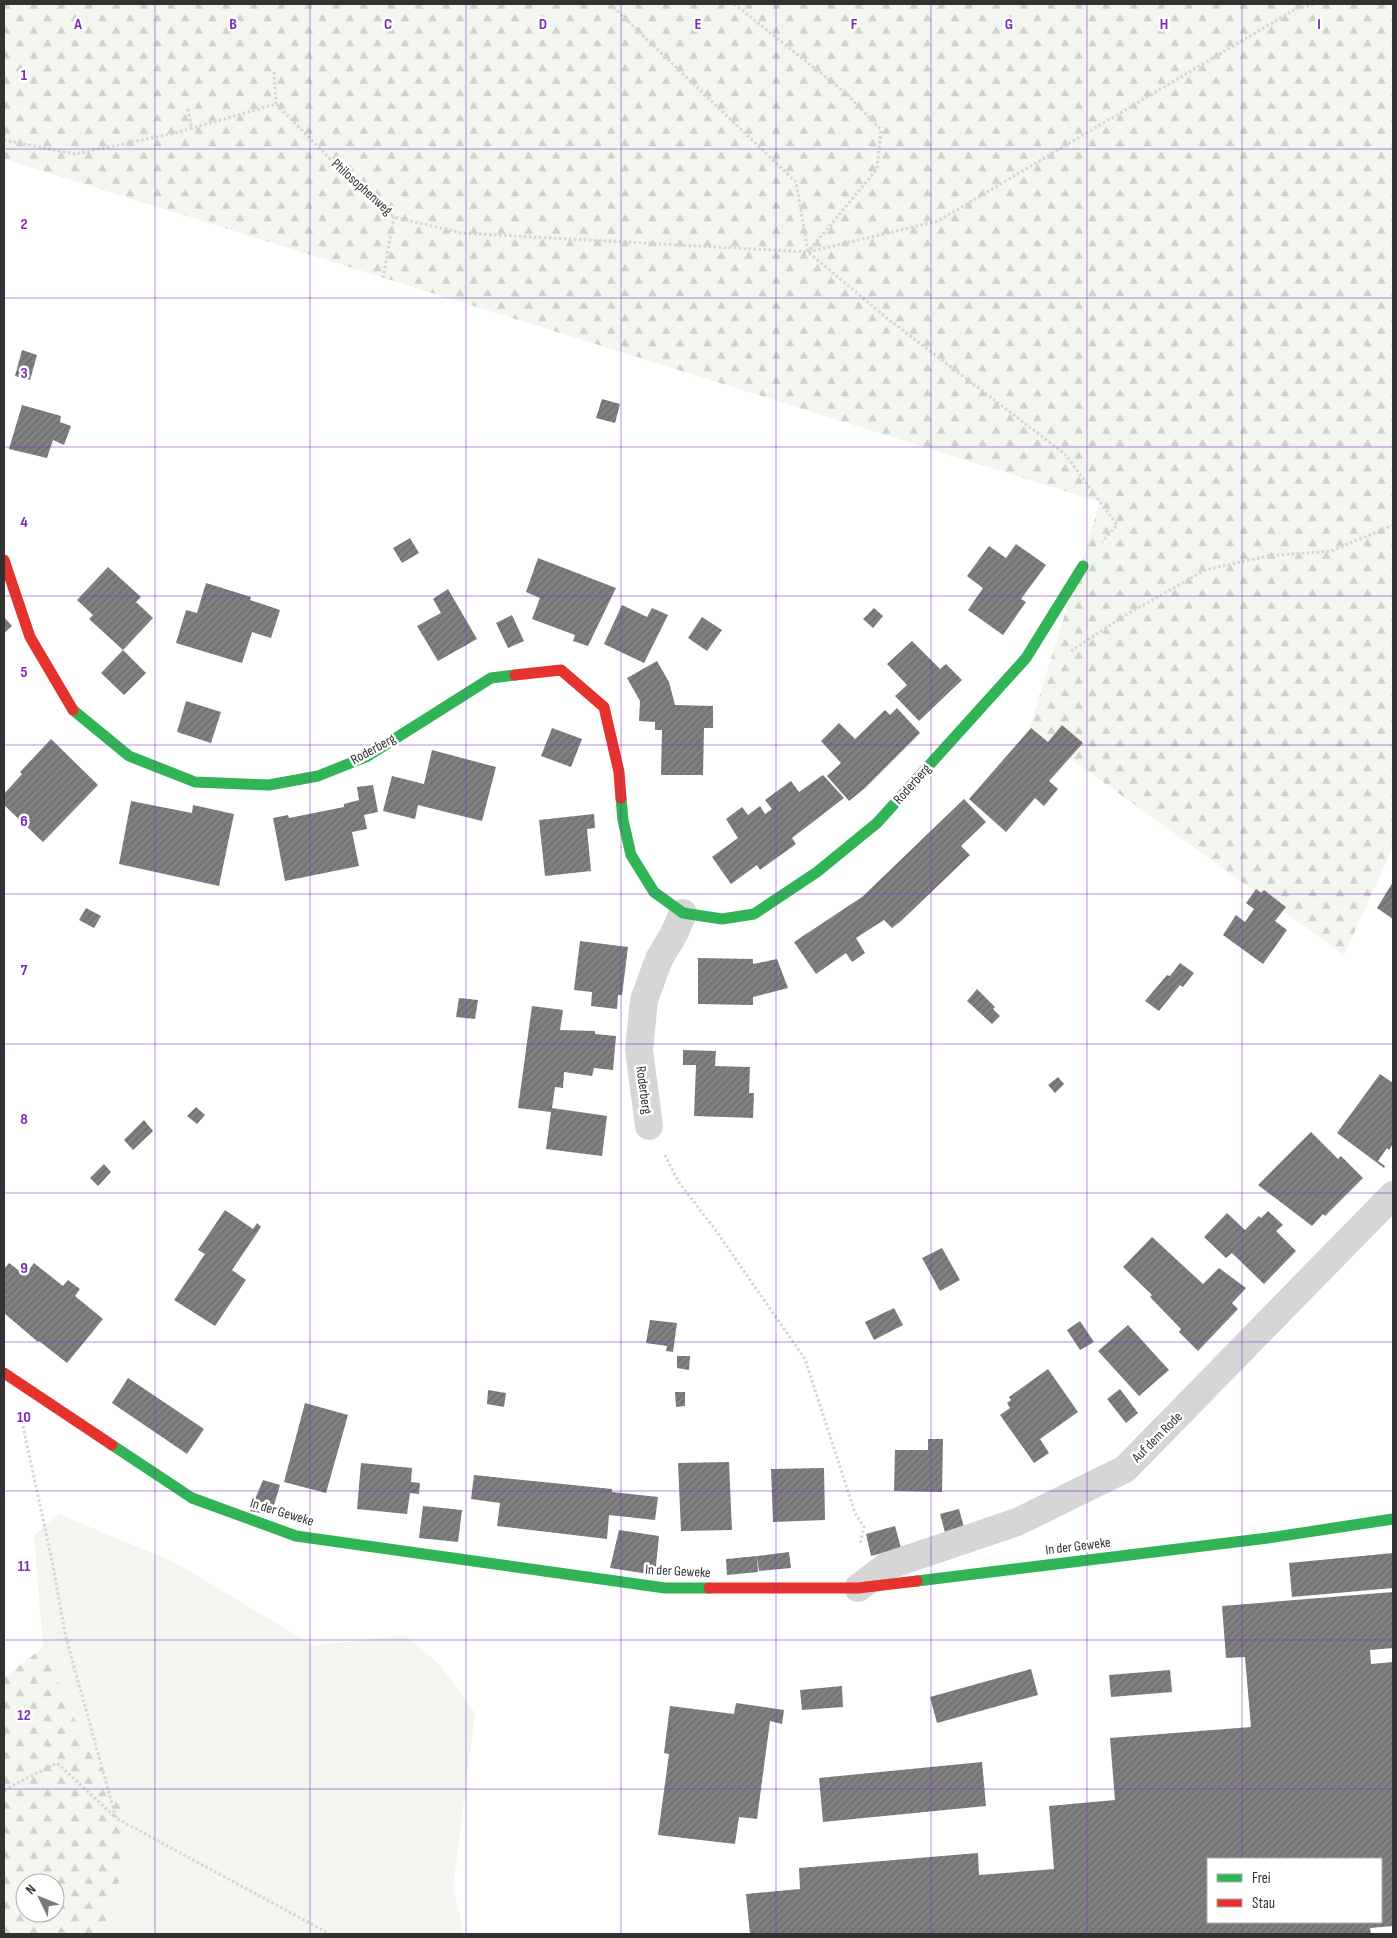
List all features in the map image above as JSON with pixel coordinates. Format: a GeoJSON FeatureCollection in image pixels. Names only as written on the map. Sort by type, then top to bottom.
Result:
{"type":"FeatureCollection","features":[{"type":"Feature","properties":{"kind":"street","name":"Roderberg"},"geometry":{"type":"LineString","coordinates":[[4,560],[30,637],[71,708],[129,756],[195,782],[269,785],[318,776],[366,756],[491,678],[561,670],[604,707],[619,772],[623,820],[631,855],[654,892],[683,913],[722,918],[754,914],[817,872],[877,823],[1026,658],[1083,566]]}},
{"type":"Feature","properties":{"kind":"street","name":"Roderberg"},"geometry":{"type":"LineString","coordinates":[[649,1126],[638,1050],[644,1000],[659,959],[675,932],[683,913]]}},
{"type":"Feature","properties":{"kind":"street","name":"Auf dem Rode"},"geometry":{"type":"LineString","coordinates":[[858,1588],[887,1566],[1017,1522],[1125,1469],[1393,1195]]}},
{"type":"Feature","properties":{"kind":"street","name":"In der Geweke"},"geometry":{"type":"LineString","coordinates":[[8,1376],[192,1498],[296,1536],[665,1588],[858,1588],[1268,1538],[1393,1519]]}},
{"type":"Feature","properties":{"kind":"path"},"geometry":{"type":"LineString","coordinates":[[610,4],[796,182],[808,252],[888,319],[1065,454],[1116,525],[1083,566]]}},
{"type":"Feature","properties":{"kind":"path"},"geometry":{"type":"LineString","coordinates":[[734,4],[847,94],[881,130],[876,169],[808,252]]}},
{"type":"Feature","properties":{"kind":"path","name":"Philosophenweg"},"geometry":{"type":"LineString","coordinates":[[276,104],[344,173],[394,217],[461,233],[808,252],[938,221],[1294,10],[1314,4]]}},
{"type":"Feature","properties":{"kind":"path"},"geometry":{"type":"LineString","coordinates":[[4,140],[75,154],[192,129],[276,104],[274,72]]}},
{"type":"Feature","properties":{"kind":"path"},"geometry":{"type":"LineString","coordinates":[[188,109],[192,129]]}},
{"type":"Feature","properties":{"kind":"path"},"geometry":{"type":"LineString","coordinates":[[382,278],[394,217]]}},
{"type":"Feature","properties":{"kind":"path"},"geometry":{"type":"LineString","coordinates":[[1026,658],[1040,667],[1060,658],[1124,616],[1205,570],[1268,556],[1331,550],[1393,524]]}},
{"type":"Feature","properties":{"kind":"path"},"geometry":{"type":"LineString","coordinates":[[649,1126],[678,1181],[714,1228],[806,1359],[855,1513],[864,1527],[862,1535]]}},
{"type":"Feature","properties":{"kind":"path"},"geometry":{"type":"LineString","coordinates":[[8,1376],[52,1561],[66,1638],[116,1818]]}},
{"type":"Feature","properties":{"kind":"path"},"geometry":{"type":"LineString","coordinates":[[4,1790],[57,1763],[116,1818],[330,1934]]}},
{"type":"Feature","properties":{"kind":"green space"},"geometry":{"type":"Polygon","coordinates":[[[4,4],[1393,4],[1393,847],[1344,955],[1029,729],[1100,502],[4,159],[4,4]]]}},
{"type":"Feature","properties":{"kind":"green space"},"geometry":{"type":"Polygon","coordinates":[[[59,1514],[178,1564],[314,1646],[405,1635],[439,1664],[475,1713],[453,1888],[464,1934],[106,1934],[120,1876],[128,1808],[83,1738],[43,1647],[34,1535],[59,1514]]]}},
{"type":"Feature","properties":{"kind":"green space"},"geometry":{"type":"Polygon","coordinates":[[[43,1647],[83,1738],[128,1808],[120,1876],[106,1934],[4,1934],[4,1678],[43,1647]]]}},
{"type":"Feature","properties":{"kind":"building"},"geometry":{"type":"Polygon","coordinates":[[[22,350],[37,355],[30,380],[15,376],[22,350]]]}},
{"type":"Feature","properties":{"kind":"building"},"geometry":{"type":"Polygon","coordinates":[[[602,399],[620,404],[615,423],[596,418],[602,399]]]}},
{"type":"Feature","properties":{"kind":"building"},"geometry":{"type":"Polygon","coordinates":[[[22,405],[61,416],[60,422],[71,426],[64,445],[53,440],[47,458],[9,449],[22,405]]]}},
{"type":"Feature","properties":{"kind":"building"},"geometry":{"type":"Polygon","coordinates":[[[410,538],[419,553],[402,563],[393,548],[410,538]]]}},
{"type":"Feature","properties":{"kind":"building"},"geometry":{"type":"Polygon","coordinates":[[[1016,544],[1046,565],[1021,599],[1026,602],[1003,635],[968,610],[983,588],[967,576],[989,546],[1006,558],[1016,544]]]}},
{"type":"Feature","properties":{"kind":"building"},"geometry":{"type":"Polygon","coordinates":[[[538,558],[616,588],[588,646],[573,641],[575,635],[532,619],[540,598],[526,592],[538,558]]]}},
{"type":"Feature","properties":{"kind":"building"},"geometry":{"type":"Polygon","coordinates":[[[108,567],[141,597],[136,602],[153,618],[123,650],[89,619],[93,615],[77,600],[108,567]]]}},
{"type":"Feature","properties":{"kind":"building"},"geometry":{"type":"Polygon","coordinates":[[[206,583],[251,597],[250,600],[280,610],[271,638],[252,632],[242,663],[176,643],[186,610],[197,613],[206,583]]]}},
{"type":"Feature","properties":{"kind":"building"},"geometry":{"type":"Polygon","coordinates":[[[448,589],[477,639],[438,661],[417,626],[441,613],[433,599],[448,589]]]}},
{"type":"Feature","properties":{"kind":"building"},"geometry":{"type":"Polygon","coordinates":[[[622,605],[647,617],[652,608],[668,615],[644,663],[604,644],[622,605]]]}},
{"type":"Feature","properties":{"kind":"building"},"geometry":{"type":"Polygon","coordinates":[[[874,608],[883,616],[873,628],[863,619],[874,608]]]}},
{"type":"Feature","properties":{"kind":"building"},"geometry":{"type":"Polygon","coordinates":[[[512,615],[524,641],[508,648],[496,623],[512,615]]]}},
{"type":"Feature","properties":{"kind":"building"},"geometry":{"type":"Polygon","coordinates":[[[4,617],[12,626],[4,633],[4,617]]]}},
{"type":"Feature","properties":{"kind":"building"},"geometry":{"type":"Polygon","coordinates":[[[702,617],[722,630],[707,651],[688,638],[702,617]]]}},
{"type":"Feature","properties":{"kind":"building"},"geometry":{"type":"Polygon","coordinates":[[[912,641],[940,669],[946,664],[962,680],[919,721],[895,696],[907,685],[887,664],[912,641]]]}},
{"type":"Feature","properties":{"kind":"building"},"geometry":{"type":"Polygon","coordinates":[[[123,650],[146,673],[124,695],[101,673],[123,650]]]}},
{"type":"Feature","properties":{"kind":"building"},"geometry":{"type":"Polygon","coordinates":[[[657,661],[669,682],[675,705],[713,706],[713,728],[704,728],[703,775],[661,775],[662,730],[655,730],[655,722],[639,721],[640,701],[627,678],[657,661]]]}},
{"type":"Feature","properties":{"kind":"building"},"geometry":{"type":"Polygon","coordinates":[[[186,701],[221,712],[211,743],[177,732],[186,701]]]}},
{"type":"Feature","properties":{"kind":"building"},"geometry":{"type":"Polygon","coordinates":[[[897,708],[920,733],[865,788],[849,801],[827,776],[841,763],[821,741],[839,723],[855,739],[885,710],[890,715],[897,708]]]}},
{"type":"Feature","properties":{"kind":"building"},"geometry":{"type":"Polygon","coordinates":[[[1062,725],[1083,743],[1049,781],[1058,789],[1044,806],[1035,798],[1006,832],[969,799],[1031,728],[1048,742],[1062,725]]]}},
{"type":"Feature","properties":{"kind":"building"},"geometry":{"type":"Polygon","coordinates":[[[552,728],[582,739],[571,767],[541,756],[552,728]]]}},
{"type":"Feature","properties":{"kind":"building"},"geometry":{"type":"Polygon","coordinates":[[[51,739],[98,785],[43,842],[4,805],[4,794],[22,774],[20,772],[51,739]]]}},
{"type":"Feature","properties":{"kind":"building"},"geometry":{"type":"Polygon","coordinates":[[[432,750],[496,767],[482,821],[418,805],[415,819],[383,811],[392,776],[424,784],[432,750]]]}},
{"type":"Feature","properties":{"kind":"building"},"geometry":{"type":"Polygon","coordinates":[[[823,775],[844,798],[792,838],[796,844],[760,870],[757,865],[731,884],[712,857],[738,838],[726,819],[742,807],[748,815],[760,806],[765,814],[772,809],[765,800],[791,781],[799,792],[823,775]]]}},
{"type":"Feature","properties":{"kind":"building"},"geometry":{"type":"Polygon","coordinates":[[[373,785],[378,812],[364,815],[367,829],[352,832],[359,866],[285,881],[273,818],[288,815],[289,818],[344,807],[344,804],[359,800],[357,787],[373,785]]]}},
{"type":"Feature","properties":{"kind":"building"},"geometry":{"type":"Polygon","coordinates":[[[964,799],[986,822],[961,846],[970,855],[892,928],[884,920],[856,938],[865,953],[852,962],[846,953],[816,974],[794,942],[862,897],[964,799]]]}},
{"type":"Feature","properties":{"kind":"building"},"geometry":{"type":"Polygon","coordinates":[[[131,801],[192,813],[193,805],[234,814],[219,886],[119,864],[131,801]]]}},
{"type":"Feature","properties":{"kind":"building"},"geometry":{"type":"Polygon","coordinates":[[[594,814],[595,828],[587,829],[591,871],[545,876],[539,820],[594,814]]]}},
{"type":"Feature","properties":{"kind":"building"},"geometry":{"type":"Polygon","coordinates":[[[1393,882],[1393,919],[1377,908],[1393,882]]]}},
{"type":"Feature","properties":{"kind":"building"},"geometry":{"type":"Polygon","coordinates":[[[1256,889],[1261,893],[1264,890],[1286,907],[1275,921],[1287,930],[1263,964],[1223,935],[1236,915],[1245,922],[1254,909],[1246,903],[1256,889]]]}},
{"type":"Feature","properties":{"kind":"building"},"geometry":{"type":"Polygon","coordinates":[[[86,908],[101,916],[94,928],[79,920],[86,908]]]}},
{"type":"Feature","properties":{"kind":"building"},"geometry":{"type":"Polygon","coordinates":[[[580,941],[628,947],[622,995],[618,995],[617,1009],[591,1006],[592,992],[574,990],[580,941]]]}},
{"type":"Feature","properties":{"kind":"building"},"geometry":{"type":"Polygon","coordinates":[[[698,958],[753,959],[753,964],[777,959],[788,988],[753,997],[753,1005],[698,1004],[698,958]]]}},
{"type":"Feature","properties":{"kind":"building"},"geometry":{"type":"Polygon","coordinates":[[[1180,963],[1194,973],[1183,987],[1180,985],[1159,1011],[1145,1001],[1180,963]]]}},
{"type":"Feature","properties":{"kind":"building"},"geometry":{"type":"Polygon","coordinates":[[[977,989],[995,1007],[993,1009],[1000,1016],[992,1024],[967,1001],[977,989]]]}},
{"type":"Feature","properties":{"kind":"building"},"geometry":{"type":"Polygon","coordinates":[[[459,998],[478,1000],[475,1019],[456,1017],[459,998]]]}},
{"type":"Feature","properties":{"kind":"building"},"geometry":{"type":"Polygon","coordinates":[[[532,1006],[563,1010],[560,1030],[595,1031],[595,1034],[616,1036],[613,1070],[594,1068],[592,1076],[564,1072],[563,1088],[555,1087],[552,1108],[607,1116],[602,1156],[546,1149],[551,1112],[518,1108],[532,1006]]]}},
{"type":"Feature","properties":{"kind":"building"},"geometry":{"type":"Polygon","coordinates":[[[683,1050],[716,1051],[715,1066],[750,1067],[749,1093],[754,1093],[753,1118],[694,1116],[696,1065],[683,1065],[683,1050]]]}},
{"type":"Feature","properties":{"kind":"building"},"geometry":{"type":"Polygon","coordinates":[[[1380,1074],[1393,1083],[1393,1144],[1389,1150],[1387,1148],[1378,1161],[1385,1166],[1384,1168],[1337,1133],[1380,1074]]]}},
{"type":"Feature","properties":{"kind":"building"},"geometry":{"type":"Polygon","coordinates":[[[1058,1077],[1064,1084],[1055,1093],[1048,1085],[1058,1077]]]}},
{"type":"Feature","properties":{"kind":"building"},"geometry":{"type":"Polygon","coordinates":[[[196,1107],[205,1115],[197,1124],[187,1116],[196,1107]]]}},
{"type":"Feature","properties":{"kind":"building"},"geometry":{"type":"Polygon","coordinates":[[[144,1120],[153,1131],[133,1150],[124,1140],[144,1120]]]}},
{"type":"Feature","properties":{"kind":"building"},"geometry":{"type":"Polygon","coordinates":[[[1311,1132],[1338,1159],[1341,1156],[1363,1178],[1325,1216],[1323,1214],[1312,1226],[1258,1185],[1311,1132]]]}},
{"type":"Feature","properties":{"kind":"building"},"geometry":{"type":"Polygon","coordinates":[[[104,1164],[111,1172],[98,1186],[90,1178],[104,1164]]]}},
{"type":"Feature","properties":{"kind":"building"},"geometry":{"type":"Polygon","coordinates":[[[225,1210],[253,1229],[257,1223],[261,1227],[232,1270],[246,1280],[215,1326],[174,1300],[205,1254],[198,1250],[225,1210]]]}},
{"type":"Feature","properties":{"kind":"building"},"geometry":{"type":"Polygon","coordinates":[[[1268,1211],[1283,1225],[1276,1231],[1296,1251],[1264,1284],[1232,1253],[1226,1258],[1204,1237],[1227,1213],[1245,1230],[1259,1216],[1261,1218],[1268,1211]]]}},
{"type":"Feature","properties":{"kind":"building"},"geometry":{"type":"Polygon","coordinates":[[[1152,1237],[1203,1284],[1219,1268],[1246,1288],[1232,1303],[1238,1309],[1198,1351],[1179,1332],[1181,1329],[1150,1297],[1152,1295],[1123,1267],[1152,1237]]]}},
{"type":"Feature","properties":{"kind":"building"},"geometry":{"type":"Polygon","coordinates":[[[942,1248],[960,1280],[940,1291],[922,1258],[942,1248]]]}},
{"type":"Feature","properties":{"kind":"building"},"geometry":{"type":"Polygon","coordinates":[[[9,1263],[25,1275],[34,1263],[63,1286],[68,1280],[80,1289],[75,1296],[103,1319],[67,1363],[38,1342],[4,1313],[4,1269],[9,1263]]]}},
{"type":"Feature","properties":{"kind":"building"},"geometry":{"type":"Polygon","coordinates":[[[894,1308],[903,1325],[874,1340],[865,1322],[894,1308]]]}},
{"type":"Feature","properties":{"kind":"building"},"geometry":{"type":"Polygon","coordinates":[[[650,1320],[677,1323],[673,1352],[666,1351],[667,1346],[646,1343],[650,1320]]]}},
{"type":"Feature","properties":{"kind":"building"},"geometry":{"type":"Polygon","coordinates":[[[1080,1321],[1094,1342],[1080,1350],[1067,1330],[1080,1321]]]}},
{"type":"Feature","properties":{"kind":"building"},"geometry":{"type":"Polygon","coordinates":[[[1128,1325],[1169,1370],[1139,1396],[1098,1351],[1128,1325]]]}},
{"type":"Feature","properties":{"kind":"building"},"geometry":{"type":"Polygon","coordinates":[[[677,1356],[690,1356],[689,1370],[677,1368],[677,1356]]]}},
{"type":"Feature","properties":{"kind":"building"},"geometry":{"type":"Polygon","coordinates":[[[1048,1369],[1078,1412],[1040,1439],[1049,1453],[1034,1463],[1000,1415],[1010,1408],[1007,1403],[1011,1400],[1009,1397],[1048,1369]]]}},
{"type":"Feature","properties":{"kind":"building"},"geometry":{"type":"Polygon","coordinates":[[[128,1378],[204,1429],[187,1454],[112,1403],[128,1378]]]}},
{"type":"Feature","properties":{"kind":"building"},"geometry":{"type":"Polygon","coordinates":[[[1120,1389],[1138,1413],[1126,1423],[1107,1399],[1120,1389]]]}},
{"type":"Feature","properties":{"kind":"building"},"geometry":{"type":"Polygon","coordinates":[[[488,1390],[506,1393],[504,1407],[487,1404],[488,1390]]]}},
{"type":"Feature","properties":{"kind":"building"},"geometry":{"type":"Polygon","coordinates":[[[675,1392],[685,1392],[685,1406],[676,1407],[675,1392]]]}},
{"type":"Feature","properties":{"kind":"building"},"geometry":{"type":"Polygon","coordinates":[[[305,1403],[348,1415],[326,1493],[284,1482],[305,1403]]]}},
{"type":"Feature","properties":{"kind":"building"},"geometry":{"type":"Polygon","coordinates":[[[928,1439],[943,1439],[942,1492],[894,1491],[895,1450],[928,1450],[928,1439]]]}},
{"type":"Feature","properties":{"kind":"building"},"geometry":{"type":"Polygon","coordinates":[[[729,1462],[732,1530],[681,1531],[678,1463],[729,1462]]]}},
{"type":"Feature","properties":{"kind":"building"},"geometry":{"type":"Polygon","coordinates":[[[361,1463],[412,1468],[411,1482],[420,1483],[419,1494],[410,1493],[407,1514],[357,1509],[361,1463]]]}},
{"type":"Feature","properties":{"kind":"building"},"geometry":{"type":"Polygon","coordinates":[[[824,1468],[825,1520],[773,1522],[771,1469],[824,1468]]]}},
{"type":"Feature","properties":{"kind":"building"},"geometry":{"type":"Polygon","coordinates":[[[474,1475],[612,1489],[612,1492],[658,1497],[655,1520],[609,1515],[607,1539],[497,1526],[500,1503],[471,1499],[474,1475]]]}},
{"type":"Feature","properties":{"kind":"building"},"geometry":{"type":"Polygon","coordinates":[[[263,1480],[280,1485],[271,1515],[250,1511],[263,1480]]]}},
{"type":"Feature","properties":{"kind":"building"},"geometry":{"type":"Polygon","coordinates":[[[423,1506],[462,1510],[458,1542],[419,1538],[423,1506]]]}},
{"type":"Feature","properties":{"kind":"building"},"geometry":{"type":"Polygon","coordinates":[[[959,1509],[965,1531],[946,1536],[940,1514],[959,1509]]]}},
{"type":"Feature","properties":{"kind":"building"},"geometry":{"type":"Polygon","coordinates":[[[895,1526],[901,1548],[871,1556],[866,1534],[895,1526]]]}},
{"type":"Feature","properties":{"kind":"building"},"geometry":{"type":"Polygon","coordinates":[[[619,1530],[659,1536],[655,1575],[610,1568],[619,1530]]]}},
{"type":"Feature","properties":{"kind":"building"},"geometry":{"type":"Polygon","coordinates":[[[789,1552],[791,1568],[759,1571],[757,1556],[789,1552]]]}},
{"type":"Feature","properties":{"kind":"building"},"geometry":{"type":"Polygon","coordinates":[[[1393,1553],[1393,1588],[1292,1597],[1289,1563],[1393,1553]]]}},
{"type":"Feature","properties":{"kind":"building"},"geometry":{"type":"Polygon","coordinates":[[[757,1556],[758,1572],[727,1575],[726,1559],[757,1556]]]}},
{"type":"Feature","properties":{"kind":"building"},"geometry":{"type":"Polygon","coordinates":[[[1393,1592],[1393,1648],[1370,1650],[1371,1664],[1393,1662],[1393,1926],[1370,1928],[1371,1934],[750,1934],[746,1894],[800,1889],[799,1868],[978,1853],[979,1875],[1054,1869],[1049,1806],[1115,1800],[1110,1738],[1251,1727],[1245,1657],[1226,1658],[1222,1606],[1393,1592]]]}},
{"type":"Feature","properties":{"kind":"building"},"geometry":{"type":"Polygon","coordinates":[[[1031,1669],[1038,1695],[937,1723],[930,1697],[1031,1669]]]}},
{"type":"Feature","properties":{"kind":"building"},"geometry":{"type":"Polygon","coordinates":[[[1170,1670],[1172,1692],[1111,1697],[1109,1675],[1170,1670]]]}},
{"type":"Feature","properties":{"kind":"building"},"geometry":{"type":"Polygon","coordinates":[[[842,1686],[843,1707],[802,1710],[800,1690],[842,1686]]]}},
{"type":"Feature","properties":{"kind":"building"},"geometry":{"type":"Polygon","coordinates":[[[736,1703],[784,1710],[782,1724],[770,1721],[757,1819],[739,1817],[735,1844],[658,1835],[669,1754],[664,1753],[670,1706],[734,1714],[736,1703]]]}},
{"type":"Feature","properties":{"kind":"building"},"geometry":{"type":"Polygon","coordinates":[[[982,1762],[986,1806],[823,1822],[819,1778],[982,1762]]]}},
{"type":"Feature","properties":{"kind":"traffic: fast"},"geometry":{"type":"LineString","coordinates":[[621,798],[623,820],[631,855],[654,892],[683,913],[722,919],[754,914],[817,872],[877,823],[1026,658],[1083,566]]}},
{"type":"Feature","properties":{"kind":"traffic: fast"},"geometry":{"type":"LineString","coordinates":[[73,710],[129,756],[195,782],[269,785],[318,776],[366,757],[491,678],[515,675]]}},
{"type":"Feature","properties":{"kind":"traffic: fast"},"geometry":{"type":"LineString","coordinates":[[112,1445],[192,1498],[296,1536],[665,1588],[709,1588]]}},
{"type":"Feature","properties":{"kind":"traffic: fast"},"geometry":{"type":"LineString","coordinates":[[917,1581],[1268,1538],[1393,1519]]}},
{"type":"Feature","properties":{"kind":"traffic: jam"},"geometry":{"type":"LineString","coordinates":[[4,560],[30,637],[73,710]]}},
{"type":"Feature","properties":{"kind":"traffic: jam"},"geometry":{"type":"LineString","coordinates":[[515,675],[561,670],[604,707],[619,772],[621,798]]}},
{"type":"Feature","properties":{"kind":"traffic: jam"},"geometry":{"type":"LineString","coordinates":[[4,1373],[112,1445]]}},
{"type":"Feature","properties":{"kind":"traffic: jam"},"geometry":{"type":"LineString","coordinates":[[709,1588],[858,1588],[917,1581]]}}]}
